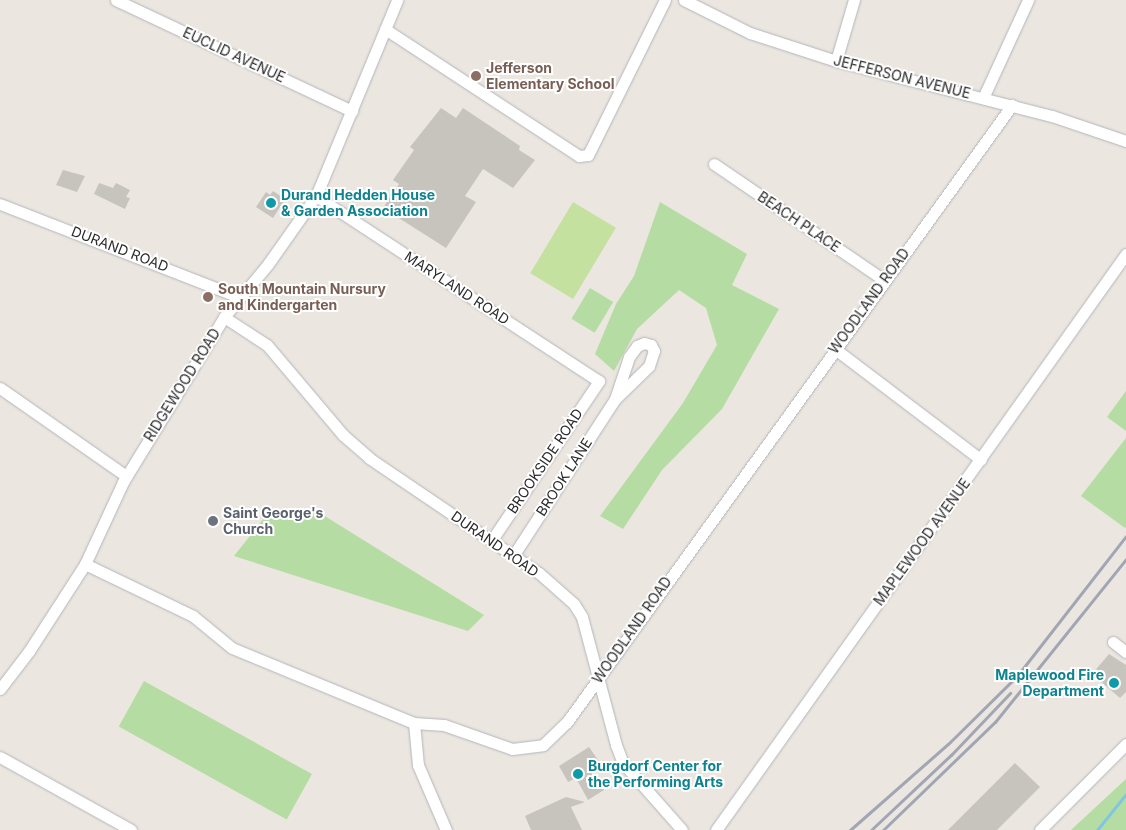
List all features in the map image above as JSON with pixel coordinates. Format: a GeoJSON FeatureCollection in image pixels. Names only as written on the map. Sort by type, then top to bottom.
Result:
{"type":"FeatureCollection","features":[{"type":"Feature","properties":{"kind":"street","name":"EUCLID AVENUE"},"geometry":{"type":"LineString","coordinates":[[116,0],[352,110]]}},
{"type":"Feature","properties":{"kind":"street","name":"RIDGEWOOD ROAD"},"geometry":{"type":"LineString","coordinates":[[0,689],[30,651],[85,564],[126,476],[224,317],[238,297],[268,264],[316,196],[397,0]]}},
{"type":"Feature","properties":{"kind":"street"},"geometry":{"type":"LineString","coordinates":[[385,29],[579,156],[588,155],[666,0]]}},
{"type":"Feature","properties":{"kind":"street","name":"JEFFERSON AVENUE"},"geometry":{"type":"LineString","coordinates":[[684,0],[750,33],[836,61],[1012,105],[1126,141]]}},
{"type":"Feature","properties":{"kind":"street"},"geometry":{"type":"LineString","coordinates":[[836,61],[854,0]]}},
{"type":"Feature","properties":{"kind":"street"},"geometry":{"type":"LineString","coordinates":[[983,98],[1028,0]]}},
{"type":"Feature","properties":{"kind":"street","name":"WOODLAND ROAD"},"geometry":{"type":"LineString","coordinates":[[85,564],[193,616],[232,648],[414,723],[444,725],[502,747],[532,748],[543,745],[558,733],[599,678],[884,280],[1012,105]]}},
{"type":"Feature","properties":{"kind":"street","name":"BEACH PLACE"},"geometry":{"type":"LineString","coordinates":[[714,164],[884,280]]}},
{"type":"Feature","properties":{"kind":"street","name":"MARYLAND ROAD"},"geometry":{"type":"LineString","coordinates":[[316,196],[599,381]]}},
{"type":"Feature","properties":{"kind":"street","name":"DURAND ROAD"},"geometry":{"type":"LineString","coordinates":[[0,204],[238,297]]}},
{"type":"Feature","properties":{"kind":"street","name":"MAPLEWOOD AVENUE"},"geometry":{"type":"LineString","coordinates":[[716,830],[1126,254]]}},
{"type":"Feature","properties":{"kind":"street","name":"DURAND ROAD"},"geometry":{"type":"LineString","coordinates":[[224,317],[267,345],[343,435],[369,458],[491,540],[574,604],[582,617],[616,744],[624,763],[682,830]]}},
{"type":"Feature","properties":{"kind":"street","name":"BROOK LANE"},"geometry":{"type":"LineString","coordinates":[[513,556],[615,399],[649,366],[654,351],[651,345],[644,343],[637,346],[629,357],[615,399]]}},
{"type":"Feature","properties":{"kind":"street"},"geometry":{"type":"LineString","coordinates":[[835,349],[981,460]]}},
{"type":"Feature","properties":{"kind":"street","name":"BROOKSIDE ROAD"},"geometry":{"type":"LineString","coordinates":[[491,540],[599,381]]}},
{"type":"Feature","properties":{"kind":"street"},"geometry":{"type":"LineString","coordinates":[[0,388],[126,476]]}},
{"type":"Feature","properties":{"kind":"street"},"geometry":{"type":"LineString","coordinates":[[1112,642],[1126,652]]}},
{"type":"Feature","properties":{"kind":"street"},"geometry":{"type":"LineString","coordinates":[[414,723],[418,764],[446,830]]}},
{"type":"Feature","properties":{"kind":"street"},"geometry":{"type":"LineString","coordinates":[[1040,830],[1126,744]]}},
{"type":"Feature","properties":{"kind":"street"},"geometry":{"type":"LineString","coordinates":[[0,757],[131,830]]}},
{"type":"Feature","properties":{"kind":"green space"},"geometry":{"type":"Polygon","coordinates":[[[573,202],[616,228],[573,299],[530,273],[573,202]]]}},
{"type":"Feature","properties":{"kind":"green space"},"geometry":{"type":"Polygon","coordinates":[[[660,202],[747,254],[732,285],[779,309],[722,409],[662,470],[623,529],[600,516],[683,403],[717,345],[706,308],[679,290],[637,329],[614,371],[595,354],[616,304],[634,276],[660,202]]]}},
{"type":"Feature","properties":{"kind":"green space"},"geometry":{"type":"Polygon","coordinates":[[[590,288],[613,302],[595,333],[571,319],[590,288]]]}},
{"type":"Feature","properties":{"kind":"green space"},"geometry":{"type":"Polygon","coordinates":[[[1126,391],[1126,431],[1107,417],[1126,391]]]}},
{"type":"Feature","properties":{"kind":"green space"},"geometry":{"type":"Polygon","coordinates":[[[1126,438],[1126,527],[1125,528],[1081,496],[1126,438]]]}},
{"type":"Feature","properties":{"kind":"green space"},"geometry":{"type":"Polygon","coordinates":[[[315,510],[484,615],[468,631],[234,556],[264,518],[315,510]]]}},
{"type":"Feature","properties":{"kind":"green space"},"geometry":{"type":"Polygon","coordinates":[[[144,681],[312,774],[287,820],[119,726],[144,681]]]}},
{"type":"Feature","properties":{"kind":"green space"},"geometry":{"type":"Polygon","coordinates":[[[1126,779],[1126,830],[1071,830],[1126,779]]]}},
{"type":"Feature","properties":{"kind":"building","name":"Jefferson Elementary School"},"geometry":{"type":"Polygon","coordinates":[[[441,108],[456,118],[463,108],[520,146],[519,150],[535,160],[513,188],[483,169],[465,196],[476,202],[446,248],[383,208],[399,184],[393,180],[414,150],[410,147],[441,108]]]}},
{"type":"Feature","properties":{"kind":"building"},"geometry":{"type":"Polygon","coordinates":[[[63,170],[85,176],[77,192],[56,185],[63,170]]]}},
{"type":"Feature","properties":{"kind":"building"},"geometry":{"type":"Polygon","coordinates":[[[99,183],[113,188],[116,183],[130,190],[126,197],[130,198],[125,209],[94,194],[99,183]]]}},
{"type":"Feature","properties":{"kind":"building","name":"Durand Hedden House & Garden Association"},"geometry":{"type":"Polygon","coordinates":[[[273,191],[285,199],[273,218],[256,207],[266,192],[270,195],[273,191]]]}},
{"type":"Feature","properties":{"kind":"building","name":"Maplewood Fire Department"},"geometry":{"type":"Polygon","coordinates":[[[1109,654],[1126,665],[1126,692],[1120,698],[1092,674],[1109,654]]]}},
{"type":"Feature","properties":{"kind":"building","name":"Burgdorf Center for the Performing Arts"},"geometry":{"type":"Polygon","coordinates":[[[589,747],[600,763],[589,770],[604,790],[588,800],[576,778],[568,782],[559,766],[589,747]]]}},
{"type":"Feature","properties":{"kind":"building"},"geometry":{"type":"Polygon","coordinates":[[[1015,763],[1040,787],[997,830],[948,830],[1015,763]]]}},
{"type":"Feature","properties":{"kind":"building"},"geometry":{"type":"Polygon","coordinates":[[[566,797],[585,802],[571,807],[582,830],[531,830],[525,816],[566,797]]]}},
{"type":"Feature","properties":{"kind":"waterway"},"geometry":{"type":"LineString","coordinates":[[1097,830],[1126,794]]}},
{"type":"Feature","properties":{"kind":"railway"},"geometry":{"type":"LineString","coordinates":[[850,830],[948,744],[1017,676],[1126,536]]}},
{"type":"Feature","properties":{"kind":"railway"},"geometry":{"type":"LineString","coordinates":[[883,830],[995,722],[1126,559]]}},
{"type":"Feature","properties":{"kind":"railway"},"geometry":{"type":"LineString","coordinates":[[871,830],[951,755],[1010,693]]}},
{"type":"Feature","properties":{"kind":"place","name":"Jefferson Elementary School"},"geometry":{"type":"Point","coordinates":[476,76]}},
{"type":"Feature","properties":{"kind":"place","name":"Durand Hedden House & Garden Association"},"geometry":{"type":"Point","coordinates":[271,203]}},
{"type":"Feature","properties":{"kind":"place","name":"South Mountain Nursury and Kindergarten"},"geometry":{"type":"Point","coordinates":[208,297]}},
{"type":"Feature","properties":{"kind":"place","name":"Saint George's Church"},"geometry":{"type":"Point","coordinates":[213,521]}},
{"type":"Feature","properties":{"kind":"place","name":"Maplewood Fire Department"},"geometry":{"type":"Point","coordinates":[1114,683]}},
{"type":"Feature","properties":{"kind":"place","name":"Burgdorf Center for the Performing Arts"},"geometry":{"type":"Point","coordinates":[578,774]}}]}
